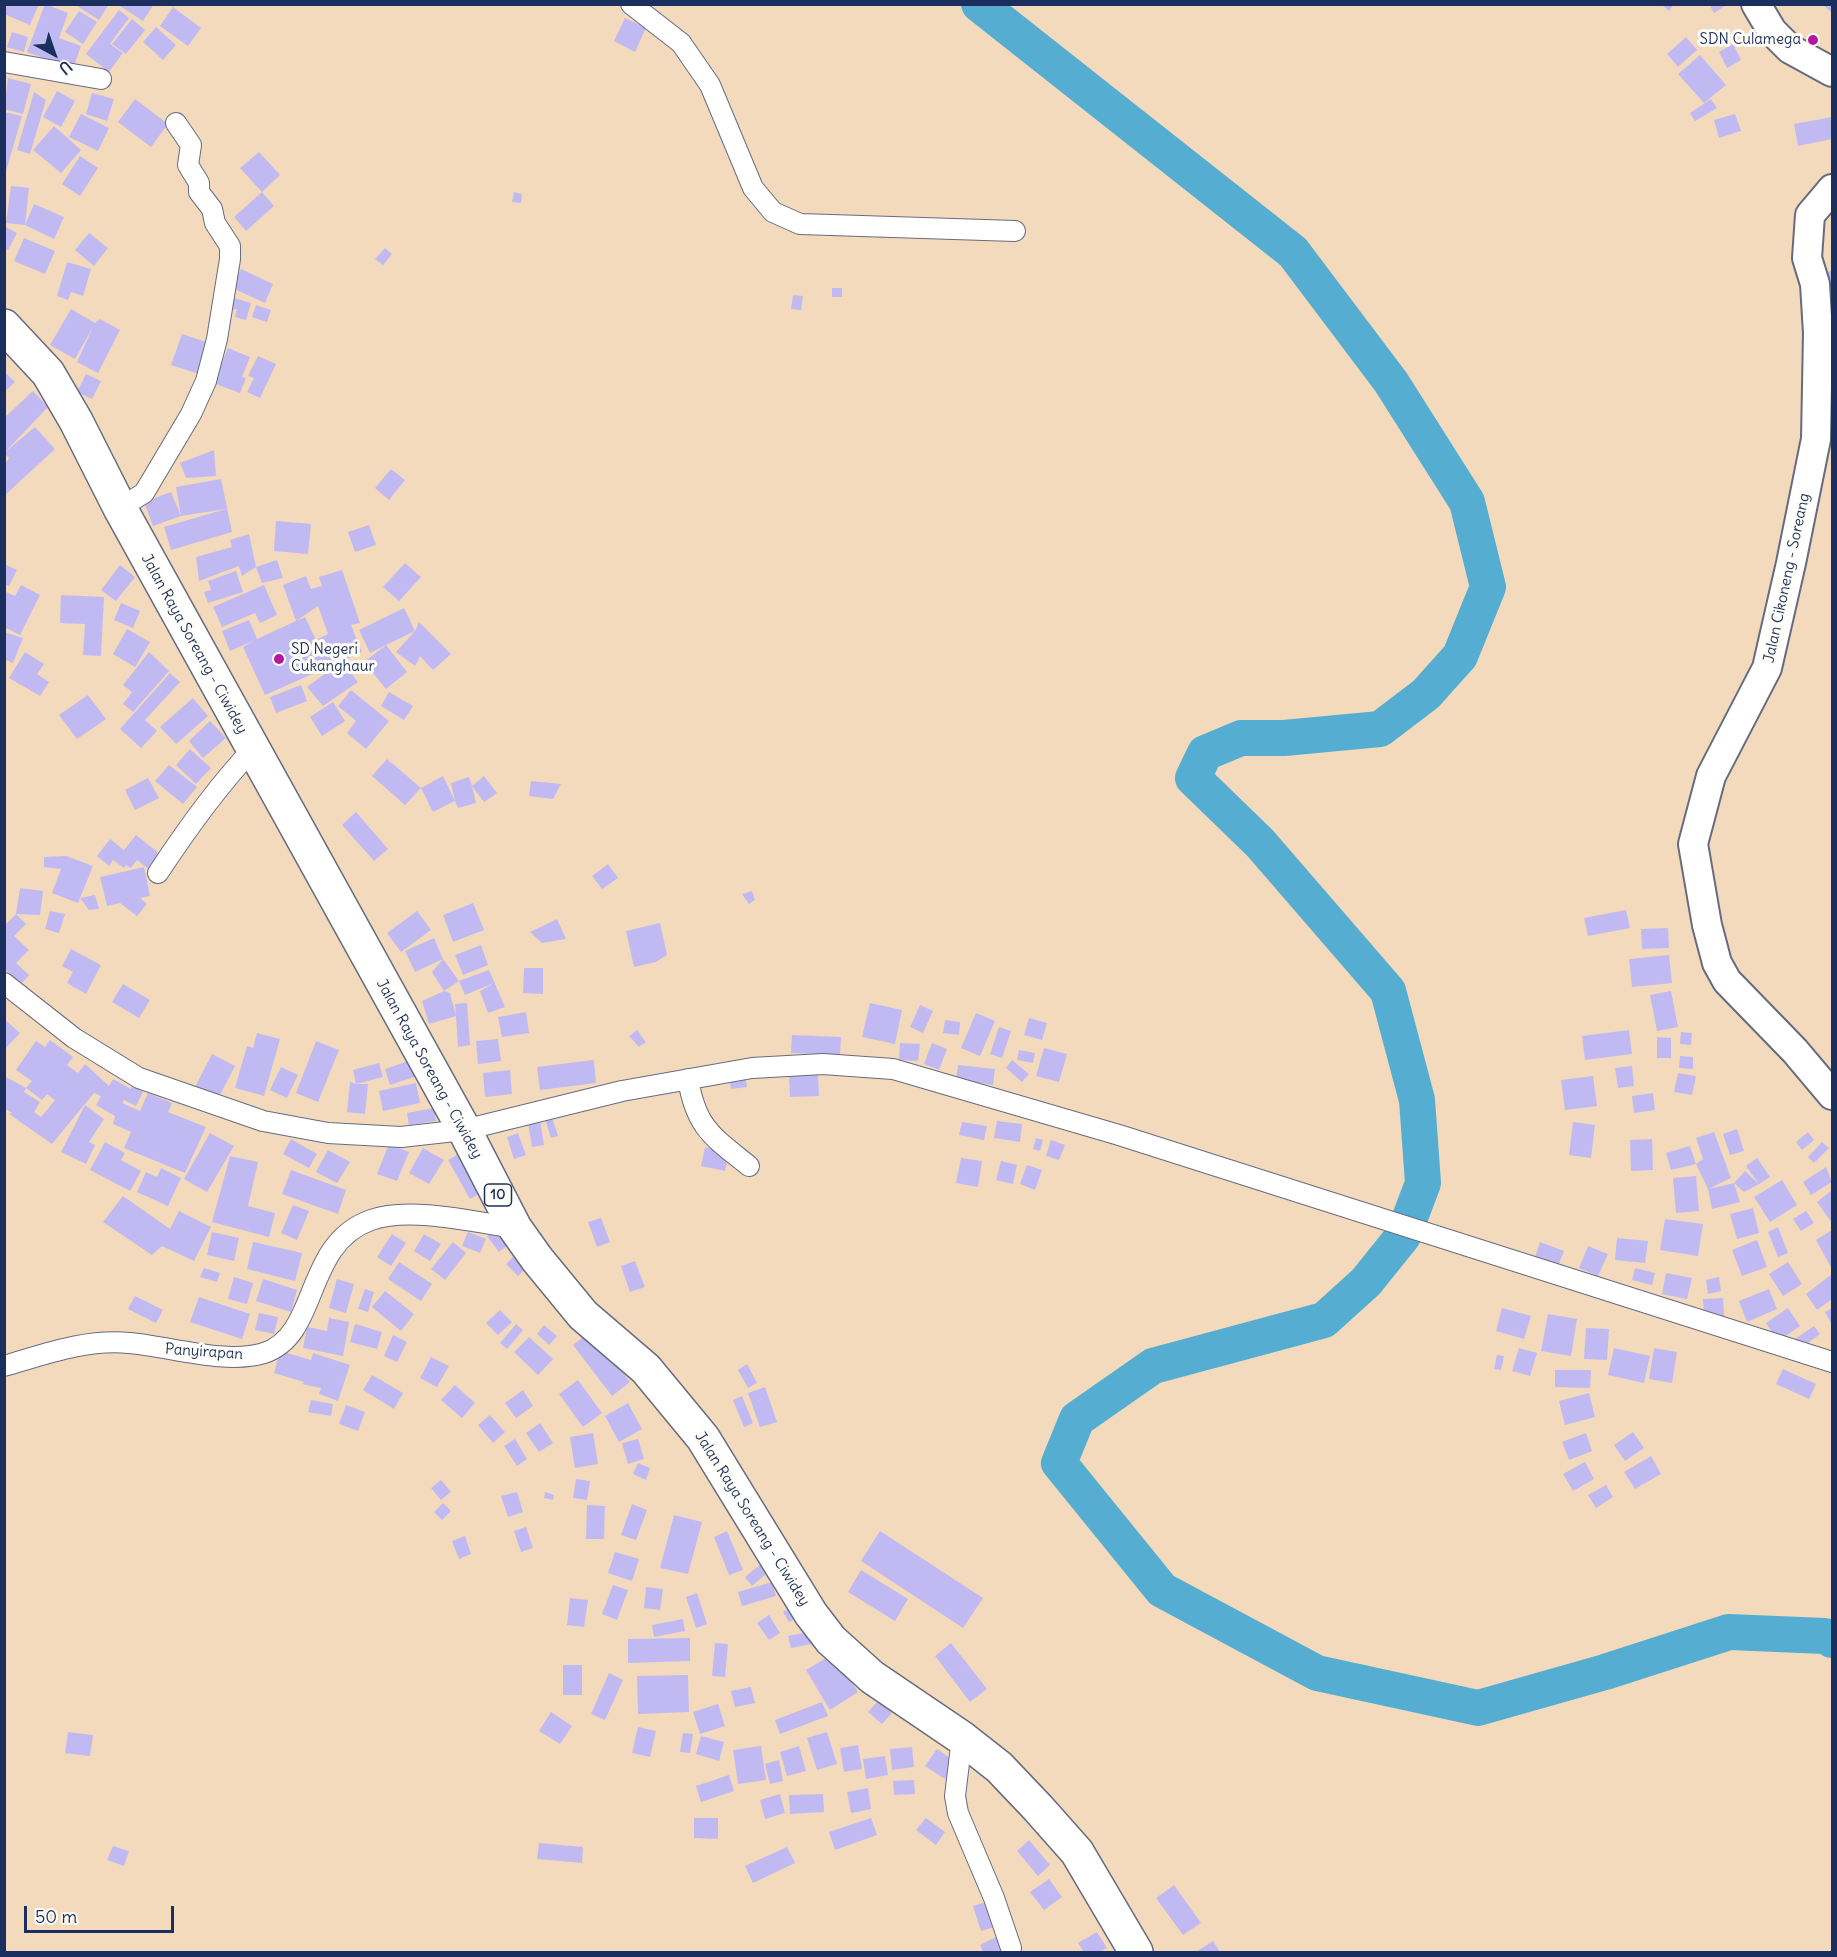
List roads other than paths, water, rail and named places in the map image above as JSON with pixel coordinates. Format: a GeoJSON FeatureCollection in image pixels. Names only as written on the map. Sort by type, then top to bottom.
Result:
{"type":"FeatureCollection","features":[{"type":"Feature","properties":{"kind":"highway","name":"Jalan Raya Soreang - Ciwidey"},"geometry":{"type":"LineString","coordinates":[[4,326],[48,373],[76,421],[120,508],[464,1130],[515,1228],[583,1315],[646,1369],[703,1438],[811,1614],[831,1640],[872,1677],[962,1738],[999,1767],[1077,1852],[1136,1953]]}},
{"type":"Feature","properties":{"kind":"street"},"geometry":{"type":"LineString","coordinates":[[631,4],[681,43],[710,85],[753,188],[773,212],[800,224],[1016,231]]}},
{"type":"Feature","properties":{"kind":"street"},"geometry":{"type":"LineString","coordinates":[[1756,4],[1772,31],[1790,49],[1833,72]]}},
{"type":"Feature","properties":{"kind":"street"},"geometry":{"type":"LineString","coordinates":[[4,62],[101,79]]}},
{"type":"Feature","properties":{"kind":"street"},"geometry":{"type":"LineString","coordinates":[[120,508],[144,493],[191,414],[206,381],[217,339],[230,259],[230,246],[215,224],[212,209],[199,192],[199,183],[188,165],[191,145],[176,123]]}},
{"type":"Feature","properties":{"kind":"street","name":"Jalan Cikoneng - Soreang"},"geometry":{"type":"LineString","coordinates":[[1833,189],[1810,216],[1807,258],[1815,284],[1818,333],[1816,439],[1791,563],[1767,669],[1711,776],[1693,844],[1707,925],[1717,963],[1727,981],[1796,1051],[1833,1095]]}},
{"type":"Feature","properties":{"kind":"street"},"geometry":{"type":"LineString","coordinates":[[158,873],[193,819],[222,782],[252,750]]}},
{"type":"Feature","properties":{"kind":"street"},"geometry":{"type":"LineString","coordinates":[[4,983],[74,1038],[139,1078],[245,1115],[301,1130],[328,1133],[401,1137],[464,1130],[622,1091],[752,1068],[859,1064],[881,1067],[1119,1135],[1833,1362]]}},
{"type":"Feature","properties":{"kind":"street"},"geometry":{"type":"LineString","coordinates":[[688,1079],[693,1107],[700,1124],[749,1166]]}},
{"type":"Feature","properties":{"kind":"street","name":"Panyirapan"},"geometry":{"type":"LineString","coordinates":[[4,1366],[76,1344],[129,1343],[184,1352],[248,1356],[262,1353],[276,1348],[292,1335],[319,1269],[329,1252],[357,1227],[370,1220],[390,1216],[432,1216],[515,1228]]}},
{"type":"Feature","properties":{"kind":"street"},"geometry":{"type":"LineString","coordinates":[[962,1738],[955,1796],[958,1813],[994,1898],[1011,1948]]}},
{"type":"Feature","properties":{"kind":"waterway"},"geometry":{"type":"LineString","coordinates":[[979,4],[1293,252],[1391,382],[1467,502],[1488,587],[1460,656],[1426,694],[1380,729],[1284,738],[1241,738],[1205,753],[1193,778],[1260,843],[1388,991],[1417,1100],[1423,1183],[1403,1236],[1366,1282],[1324,1320],[1153,1366],[1077,1419],[1059,1463],[1162,1590],[1317,1673],[1478,1708],[1605,1672],[1729,1632],[1825,1636],[1832,1640]]}},
{"type":"Feature","properties":{"kind":"place","name":"SDN Culamega"},"geometry":{"type":"Point","coordinates":[1813,40]}},
{"type":"Feature","properties":{"kind":"place","name":"SD Negeri Cukanghaur"},"geometry":{"type":"Point","coordinates":[279,659]}}]}
